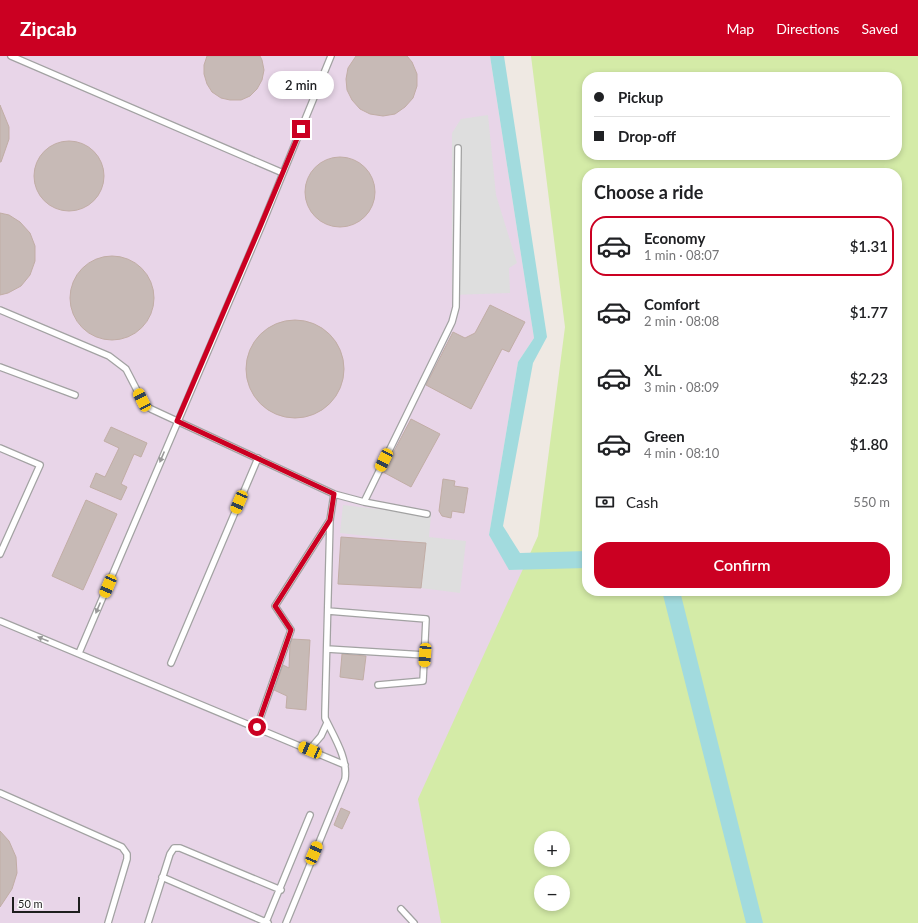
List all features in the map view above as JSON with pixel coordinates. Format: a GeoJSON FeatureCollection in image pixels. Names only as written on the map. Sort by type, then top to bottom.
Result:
{"type":"FeatureCollection","features":[{"type":"Feature","properties":{"kind":"lane"},"geometry":{"type":"LineString","coordinates":[[11,56],[283,173]]}},
{"type":"Feature","properties":{"kind":"lane"},"geometry":{"type":"LineString","coordinates":[[79,653],[283,173],[331,56]]}},
{"type":"Feature","properties":{"kind":"lane"},"geometry":{"type":"LineString","coordinates":[[364,502],[452,322],[456,307],[458,148]]}},
{"type":"Feature","properties":{"kind":"lane"},"geometry":{"type":"LineString","coordinates":[[0,310],[109,356],[126,369],[145,406],[334,494],[364,502],[427,514]]}},
{"type":"Feature","properties":{"kind":"lane"},"geometry":{"type":"LineString","coordinates":[[0,366],[75,395]]}},
{"type":"Feature","properties":{"kind":"lane"},"geometry":{"type":"LineString","coordinates":[[0,448],[40,465],[0,554]]}},
{"type":"Feature","properties":{"kind":"lane"},"geometry":{"type":"LineString","coordinates":[[171,664],[258,458]]}},
{"type":"Feature","properties":{"kind":"lane"},"geometry":{"type":"LineString","coordinates":[[286,923],[345,779],[345,765],[327,723],[325,712],[330,520],[334,494]]}},
{"type":"Feature","properties":{"kind":"lane"},"geometry":{"type":"LineString","coordinates":[[257,727],[291,630],[275,606],[330,520]]}},
{"type":"Feature","properties":{"kind":"lane"},"geometry":{"type":"LineString","coordinates":[[328,611],[426,619],[423,681],[378,685]]}},
{"type":"Feature","properties":{"kind":"lane"},"geometry":{"type":"LineString","coordinates":[[0,621],[345,765]]}},
{"type":"Feature","properties":{"kind":"lane"},"geometry":{"type":"LineString","coordinates":[[327,648],[425,655]]}},
{"type":"Feature","properties":{"kind":"lane"},"geometry":{"type":"LineString","coordinates":[[310,750],[321,736],[327,723]]}},
{"type":"Feature","properties":{"kind":"lane"},"geometry":{"type":"LineString","coordinates":[[0,793],[122,847],[127,854],[127,859],[108,923]]}},
{"type":"Feature","properties":{"kind":"lane"},"geometry":{"type":"LineString","coordinates":[[162,877],[267,923],[310,815]]}},
{"type":"Feature","properties":{"kind":"lane"},"geometry":{"type":"LineString","coordinates":[[148,923],[162,877],[170,854],[174,848],[180,848],[280,890]]}},
{"type":"Feature","properties":{"kind":"lane"},"geometry":{"type":"LineString","coordinates":[[401,909],[414,923]]}},
{"type":"Feature","properties":{"kind":"shaded area"},"geometry":{"type":"Polygon","coordinates":[[[0,56],[490,56],[534,338],[518,362],[489,535],[510,570],[582,568],[582,596],[589,596],[746,923],[0,923],[0,56]]]}},
{"type":"Feature","properties":{"kind":"shaded area"},"geometry":{"type":"Polygon","coordinates":[[[488,115],[496,195],[517,263],[509,268],[510,293],[452,295],[452,133],[461,119],[488,115]]]}},
{"type":"Feature","properties":{"kind":"shaded area"},"geometry":{"type":"Polygon","coordinates":[[[343,505],[431,515],[429,537],[466,541],[460,593],[421,588],[426,543],[340,533],[343,505]]]}},
{"type":"Feature","properties":{"kind":"green space"},"geometry":{"type":"Polygon","coordinates":[[[531,56],[918,56],[918,923],[441,923],[418,799],[538,536],[565,327],[531,56]]]}},
{"type":"Feature","properties":{"kind":"water"},"geometry":{"type":"Polygon","coordinates":[[[490,56],[504,56],[547,337],[533,363],[503,526],[520,553],[582,551],[582,568],[509,570],[489,535],[518,362],[534,338],[490,56]]]}},
{"type":"Feature","properties":{"kind":"water"},"geometry":{"type":"Polygon","coordinates":[[[663,596],[681,596],[763,923],[746,923],[663,596]]]}},
{"type":"Feature","properties":{"kind":"building"},"geometry":{"type":"Polygon","coordinates":[[[207,56],[260,56],[264,70],[262,80],[257,89],[250,96],[241,100],[221,98],[212,92],[207,84],[204,74],[204,65],[207,56]]]}},
{"type":"Feature","properties":{"kind":"building"},"geometry":{"type":"Polygon","coordinates":[[[356,56],[407,56],[412,62],[417,74],[417,86],[413,98],[405,107],[395,114],[383,116],[370,114],[360,109],[352,100],[347,90],[346,79],[348,68],[356,56]]]}},
{"type":"Feature","properties":{"kind":"building"},"geometry":{"type":"Polygon","coordinates":[[[0,105],[9,127],[9,139],[1,162],[0,162],[0,105]]]}},
{"type":"Feature","properties":{"kind":"building"},"geometry":{"type":"Polygon","coordinates":[[[62,141],[76,141],[89,147],[98,156],[102,162],[104,176],[102,190],[94,201],[83,209],[76,211],[62,211],[55,209],[44,201],[36,190],[34,183],[34,169],[36,162],[44,151],[55,143],[62,141]]]}},
{"type":"Feature","properties":{"kind":"building"},"geometry":{"type":"Polygon","coordinates":[[[333,157],[347,157],[360,163],[369,172],[373,178],[375,192],[373,206],[365,217],[354,225],[347,227],[333,227],[326,225],[315,217],[307,206],[305,199],[305,185],[307,178],[315,167],[326,159],[333,157]]]}},
{"type":"Feature","properties":{"kind":"building"},"geometry":{"type":"Polygon","coordinates":[[[0,213],[9,215],[20,222],[30,233],[35,246],[35,261],[30,275],[21,286],[8,293],[0,295],[0,213]]]}},
{"type":"Feature","properties":{"kind":"building"},"geometry":{"type":"Polygon","coordinates":[[[112,256],[128,259],[142,268],[151,282],[154,298],[151,314],[142,328],[128,337],[112,340],[96,337],[82,328],[73,314],[70,298],[73,282],[82,268],[96,259],[112,256]]]}},
{"type":"Feature","properties":{"kind":"building"},"geometry":{"type":"Polygon","coordinates":[[[490,305],[525,322],[509,352],[502,349],[471,409],[426,385],[453,332],[465,338],[475,333],[490,305]]]}},
{"type":"Feature","properties":{"kind":"building"},"geometry":{"type":"Polygon","coordinates":[[[295,320],[314,323],[330,334],[341,350],[344,369],[341,388],[330,404],[314,415],[295,418],[276,415],[260,404],[249,388],[246,369],[249,350],[260,334],[276,323],[295,320]]]}},
{"type":"Feature","properties":{"kind":"building"},"geometry":{"type":"Polygon","coordinates":[[[411,419],[440,434],[411,487],[383,472],[411,419]]]}},
{"type":"Feature","properties":{"kind":"building"},"geometry":{"type":"Polygon","coordinates":[[[111,427],[147,443],[141,457],[134,454],[121,484],[127,487],[121,500],[90,487],[96,473],[105,477],[119,448],[104,441],[111,427]]]}},
{"type":"Feature","properties":{"kind":"building"},"geometry":{"type":"Polygon","coordinates":[[[443,479],[455,481],[454,486],[468,488],[464,513],[452,511],[451,518],[442,516],[439,511],[443,479]]]}},
{"type":"Feature","properties":{"kind":"building"},"geometry":{"type":"Polygon","coordinates":[[[86,500],[117,514],[83,590],[52,576],[86,500]]]}},
{"type":"Feature","properties":{"kind":"building"},"geometry":{"type":"Polygon","coordinates":[[[341,537],[426,543],[421,588],[338,584],[341,537]]]}},
{"type":"Feature","properties":{"kind":"building"},"geometry":{"type":"Polygon","coordinates":[[[292,639],[310,640],[306,710],[286,708],[287,696],[274,690],[283,665],[289,668],[290,644],[292,639]]]}},
{"type":"Feature","properties":{"kind":"building"},"geometry":{"type":"Polygon","coordinates":[[[342,654],[366,656],[363,680],[340,677],[342,654]]]}},
{"type":"Feature","properties":{"kind":"building"},"geometry":{"type":"Polygon","coordinates":[[[341,808],[350,812],[342,829],[334,825],[341,808]]]}},
{"type":"Feature","properties":{"kind":"building"},"geometry":{"type":"Polygon","coordinates":[[[0,831],[9,841],[16,857],[17,873],[12,889],[0,907],[0,831]]]}},
{"type":"Feature","properties":{"kind":"route"},"geometry":{"type":"LineString","coordinates":[[257,727],[291,630],[275,606],[330,520],[334,494],[177,421],[301,129]]}}]}
